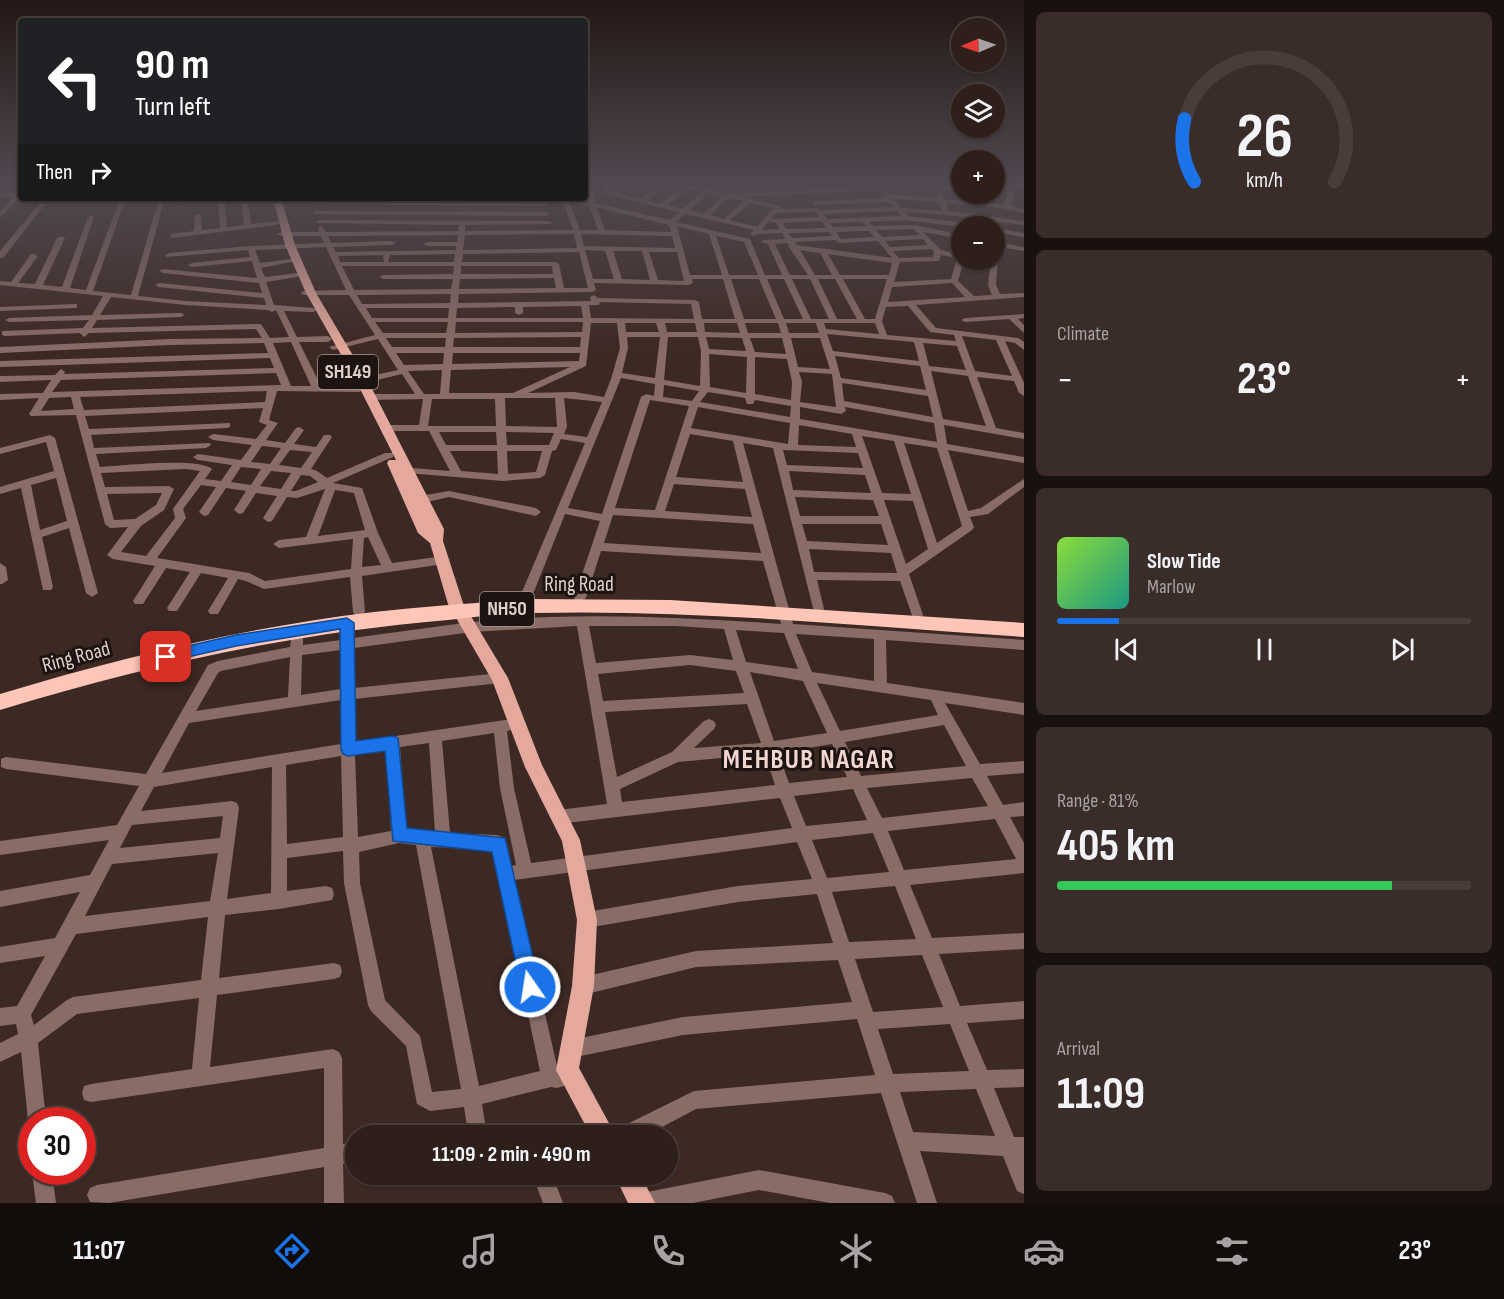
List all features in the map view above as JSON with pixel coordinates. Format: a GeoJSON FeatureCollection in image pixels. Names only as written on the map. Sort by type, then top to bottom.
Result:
{"type":"FeatureCollection","features":[{"type":"Feature","properties":{"kind":"highway","name":"Ring Road"},"geometry":{"type":"LineString","coordinates":[[463,615],[525,599],[580,598],[694,600],[784,617],[818,609],[1024,622]]}},
{"type":"Feature","properties":{"kind":"highway","name":"Ring Road"},"geometry":{"type":"LineString","coordinates":[[0,692],[216,636],[353,618],[463,615],[529,606],[595,605],[1024,630]]}},
{"type":"Feature","properties":{"kind":"highway","name":"Ring Road"},"geometry":{"type":"LineString","coordinates":[[0,702],[166,657],[353,618]]}},
{"type":"Feature","properties":{"kind":"main road","name":"SH149"},"geometry":{"type":"LineString","coordinates":[[285,240],[297,275],[308,293],[313,310],[359,384],[370,397],[386,428],[425,533],[436,541],[463,615]]}},
{"type":"Feature","properties":{"kind":"main road","name":"SH149"},"geometry":{"type":"LineString","coordinates":[[286,240],[308,293],[334,344]]}},
{"type":"Feature","properties":{"kind":"main road","name":"SH149"},"geometry":{"type":"LineString","coordinates":[[359,384],[389,455],[401,470]]}},
{"type":"Feature","properties":{"kind":"main road"},"geometry":{"type":"LineString","coordinates":[[463,615],[500,678],[509,726],[571,840],[587,920],[583,986],[567,1070],[598,1125]]}},
{"type":"Feature","properties":{"kind":"main road"},"geometry":{"type":"LineString","coordinates":[[632,1185],[642,1203]]}},
{"type":"Feature","properties":{"kind":"street"},"geometry":{"type":"LineString","coordinates":[[0,256],[13,240]]}},
{"type":"Feature","properties":{"kind":"street"},"geometry":{"type":"LineString","coordinates":[[38,287],[60,240]]}},
{"type":"Feature","properties":{"kind":"street"},"geometry":{"type":"LineString","coordinates":[[47,306],[62,289],[82,240]]}},
{"type":"Feature","properties":{"kind":"street"},"geometry":{"type":"LineString","coordinates":[[66,318],[86,292],[106,240]]}},
{"type":"Feature","properties":{"kind":"street"},"geometry":{"type":"LineString","coordinates":[[116,317],[131,297],[149,240]]}},
{"type":"Feature","properties":{"kind":"street"},"geometry":{"type":"LineString","coordinates":[[169,255],[251,248],[273,240]]}},
{"type":"Feature","properties":{"kind":"street"},"geometry":{"type":"LineString","coordinates":[[307,240],[328,244],[393,243],[385,264],[380,291]]}},
{"type":"Feature","properties":{"kind":"street"},"geometry":{"type":"LineString","coordinates":[[326,240],[350,291],[403,370],[424,395],[428,428],[443,448],[457,474]]}},
{"type":"Feature","properties":{"kind":"street"},"geometry":{"type":"LineString","coordinates":[[425,253],[428,240]]}},
{"type":"Feature","properties":{"kind":"street"},"geometry":{"type":"LineString","coordinates":[[444,395],[460,240]]}},
{"type":"Feature","properties":{"kind":"street"},"geometry":{"type":"LineString","coordinates":[[476,252],[477,240]]}},
{"type":"Feature","properties":{"kind":"street"},"geometry":{"type":"LineString","coordinates":[[500,240],[500,252]]}},
{"type":"Feature","properties":{"kind":"street"},"geometry":{"type":"LineString","coordinates":[[529,240],[529,253]]}},
{"type":"Feature","properties":{"kind":"street"},"geometry":{"type":"LineString","coordinates":[[553,240],[560,290]]}},
{"type":"Feature","properties":{"kind":"street"},"geometry":{"type":"LineString","coordinates":[[579,240],[591,294],[583,364]]}},
{"type":"Feature","properties":{"kind":"street"},"geometry":{"type":"LineString","coordinates":[[659,514],[694,404],[705,390],[703,336],[677,240]]}},
{"type":"Feature","properties":{"kind":"street"},"geometry":{"type":"LineString","coordinates":[[714,240],[751,354],[750,414]]}},
{"type":"Feature","properties":{"kind":"street"},"geometry":{"type":"LineString","coordinates":[[743,240],[793,244],[821,240]]}},
{"type":"Feature","properties":{"kind":"street"},"geometry":{"type":"LineString","coordinates":[[791,240],[813,277],[834,321]]}},
{"type":"Feature","properties":{"kind":"street"},"geometry":{"type":"LineString","coordinates":[[838,240],[875,240]]}},
{"type":"Feature","properties":{"kind":"street"},"geometry":{"type":"LineString","coordinates":[[881,240],[897,261]]}},
{"type":"Feature","properties":{"kind":"street"},"geometry":{"type":"LineString","coordinates":[[793,244],[823,251],[897,261],[937,259],[936,250],[927,240]]}},
{"type":"Feature","properties":{"kind":"street"},"geometry":{"type":"LineString","coordinates":[[747,241],[786,336],[797,382],[793,448]]}},
{"type":"Feature","properties":{"kind":"street"},"geometry":{"type":"LineString","coordinates":[[768,243],[788,277],[808,321]]}},
{"type":"Feature","properties":{"kind":"street"},"geometry":{"type":"LineString","coordinates":[[427,244],[476,252],[529,253],[608,248],[679,249]]}},
{"type":"Feature","properties":{"kind":"street"},"geometry":{"type":"LineString","coordinates":[[1005,246],[1024,249]]}},
{"type":"Feature","properties":{"kind":"street"},"geometry":{"type":"LineString","coordinates":[[251,248],[267,296],[293,339],[317,388]]}},
{"type":"Feature","properties":{"kind":"street"},"geometry":{"type":"LineString","coordinates":[[333,254],[425,253],[459,248]]}},
{"type":"Feature","properties":{"kind":"street"},"geometry":{"type":"LineString","coordinates":[[608,248],[619,282]]}},
{"type":"Feature","properties":{"kind":"street"},"geometry":{"type":"LineString","coordinates":[[645,249],[655,283]]}},
{"type":"Feature","properties":{"kind":"street"},"geometry":{"type":"LineString","coordinates":[[889,249],[951,252]]}},
{"type":"Feature","properties":{"kind":"street"},"geometry":{"type":"LineString","coordinates":[[823,251],[862,321]]}},
{"type":"Feature","properties":{"kind":"street"},"geometry":{"type":"LineString","coordinates":[[34,256],[16,285],[0,349],[267,339],[293,339],[334,344],[380,336],[585,334]]}},
{"type":"Feature","properties":{"kind":"street"},"geometry":{"type":"LineString","coordinates":[[192,266],[256,265],[292,261]]}},
{"type":"Feature","properties":{"kind":"street"},"geometry":{"type":"LineString","coordinates":[[884,337],[878,321],[897,261]]}},
{"type":"Feature","properties":{"kind":"street"},"geometry":{"type":"LineString","coordinates":[[338,264],[555,264]]}},
{"type":"Feature","properties":{"kind":"street"},"geometry":{"type":"LineString","coordinates":[[150,392],[181,315],[208,290],[217,277],[256,265]]}},
{"type":"Feature","properties":{"kind":"street"},"geometry":{"type":"LineString","coordinates":[[954,281],[957,270]]}},
{"type":"Feature","properties":{"kind":"street"},"geometry":{"type":"LineString","coordinates":[[993,270],[992,285],[997,297]]}},
{"type":"Feature","properties":{"kind":"street"},"geometry":{"type":"LineString","coordinates":[[163,271],[262,281],[297,275]]}},
{"type":"Feature","properties":{"kind":"street"},"geometry":{"type":"LineString","coordinates":[[382,277],[557,276]]}},
{"type":"Feature","properties":{"kind":"street"},"geometry":{"type":"LineString","coordinates":[[360,306],[519,305],[591,294],[619,282],[655,283],[725,277],[837,277],[890,281],[954,281],[972,299]]}},
{"type":"Feature","properties":{"kind":"street"},"geometry":{"type":"LineString","coordinates":[[0,283],[191,304],[234,327],[258,326]]}},
{"type":"Feature","properties":{"kind":"street"},"geometry":{"type":"LineString","coordinates":[[159,285],[267,296]]}},
{"type":"Feature","properties":{"kind":"street"},"geometry":{"type":"LineString","coordinates":[[308,293],[560,290],[695,302]]}},
{"type":"Feature","properties":{"kind":"street"},"geometry":{"type":"LineString","coordinates":[[109,294],[34,414],[270,405]]}},
{"type":"Feature","properties":{"kind":"street"},"geometry":{"type":"LineString","coordinates":[[956,310],[972,299],[1022,297]]}},
{"type":"Feature","properties":{"kind":"street"},"geometry":{"type":"LineString","coordinates":[[883,305],[910,303],[1011,317],[1024,316]]}},
{"type":"Feature","properties":{"kind":"street"},"geometry":{"type":"LineString","coordinates":[[910,303],[933,330],[1018,341],[1024,347]]}},
{"type":"Feature","properties":{"kind":"street"},"geometry":{"type":"LineString","coordinates":[[519,305],[521,365]]}},
{"type":"Feature","properties":{"kind":"street"},"geometry":{"type":"LineString","coordinates":[[0,309],[74,306]]}},
{"type":"Feature","properties":{"kind":"street"},"geometry":{"type":"LineString","coordinates":[[4,333],[176,328],[240,307],[313,310]]}},
{"type":"Feature","properties":{"kind":"street"},"geometry":{"type":"LineString","coordinates":[[234,327],[240,307]]}},
{"type":"Feature","properties":{"kind":"street"},"geometry":{"type":"LineString","coordinates":[[251,308],[258,326],[267,339],[287,388]]}},
{"type":"Feature","properties":{"kind":"street"},"geometry":{"type":"LineString","coordinates":[[956,310],[981,335]]}},
{"type":"Feature","properties":{"kind":"street"},"geometry":{"type":"LineString","coordinates":[[9,320],[181,315]]}},
{"type":"Feature","properties":{"kind":"street"},"geometry":{"type":"LineString","coordinates":[[1011,317],[1024,330]]}},
{"type":"Feature","properties":{"kind":"street"},"geometry":{"type":"LineString","coordinates":[[369,320],[878,321]]}},
{"type":"Feature","properties":{"kind":"street"},"geometry":{"type":"LineString","coordinates":[[525,599],[617,375],[624,348],[621,321]]}},
{"type":"Feature","properties":{"kind":"street"},"geometry":{"type":"LineString","coordinates":[[819,321],[836,376],[842,430]]}},
{"type":"Feature","properties":{"kind":"street"},"geometry":{"type":"LineString","coordinates":[[658,399],[664,335],[660,322]]}},
{"type":"Feature","properties":{"kind":"street"},"geometry":{"type":"LineString","coordinates":[[957,333],[992,430]]}},
{"type":"Feature","properties":{"kind":"street"},"geometry":{"type":"LineString","coordinates":[[622,334],[786,336],[823,334],[961,344]]}},
{"type":"Feature","properties":{"kind":"street"},"geometry":{"type":"LineString","coordinates":[[999,338],[1013,369],[1021,375],[1024,393]]}},
{"type":"Feature","properties":{"kind":"street"},"geometry":{"type":"LineString","coordinates":[[810,576],[904,575],[934,550],[968,527],[942,447],[939,421],[918,340]]}},
{"type":"Feature","properties":{"kind":"street"},"geometry":{"type":"LineString","coordinates":[[46,363],[55,347]]}},
{"type":"Feature","properties":{"kind":"street"},"geometry":{"type":"LineString","coordinates":[[390,350],[584,350]]}},
{"type":"Feature","properties":{"kind":"street"},"geometry":{"type":"LineString","coordinates":[[705,351],[791,357]]}},
{"type":"Feature","properties":{"kind":"street"},"geometry":{"type":"LineString","coordinates":[[1006,352],[1024,354]]}},
{"type":"Feature","properties":{"kind":"street"},"geometry":{"type":"LineString","coordinates":[[829,353],[971,373],[1021,375]]}},
{"type":"Feature","properties":{"kind":"street"},"geometry":{"type":"LineString","coordinates":[[0,364],[274,355]]}},
{"type":"Feature","properties":{"kind":"street"},"geometry":{"type":"LineString","coordinates":[[0,398],[317,388],[359,384],[403,370],[583,364]]}},
{"type":"Feature","properties":{"kind":"street"},"geometry":{"type":"LineString","coordinates":[[516,395],[583,364]]}},
{"type":"Feature","properties":{"kind":"street"},"geometry":{"type":"LineString","coordinates":[[794,369],[932,394]]}},
{"type":"Feature","properties":{"kind":"street"},"geometry":{"type":"LineString","coordinates":[[0,379],[280,370]]}},
{"type":"Feature","properties":{"kind":"street"},"geometry":{"type":"LineString","coordinates":[[617,375],[795,404],[841,407],[1024,436]]}},
{"type":"Feature","properties":{"kind":"street"},"geometry":{"type":"LineString","coordinates":[[204,512],[273,423],[264,422],[273,388]]}},
{"type":"Feature","properties":{"kind":"street"},"geometry":{"type":"LineString","coordinates":[[75,395],[110,524],[137,523]]}},
{"type":"Feature","properties":{"kind":"street"},"geometry":{"type":"LineString","coordinates":[[500,395],[503,478]]}},
{"type":"Feature","properties":{"kind":"street"},"geometry":{"type":"LineString","coordinates":[[370,397],[559,395],[607,400]]}},
{"type":"Feature","properties":{"kind":"street"},"geometry":{"type":"LineString","coordinates":[[443,448],[552,448],[559,433],[559,395]]}},
{"type":"Feature","properties":{"kind":"street"},"geometry":{"type":"LineString","coordinates":[[580,598],[646,397],[1024,460]]}},
{"type":"Feature","properties":{"kind":"street"},"geometry":{"type":"LineString","coordinates":[[86,432],[227,425]]}},
{"type":"Feature","properties":{"kind":"street"},"geometry":{"type":"LineString","coordinates":[[386,428],[559,433],[591,441]]}},
{"type":"Feature","properties":{"kind":"street"},"geometry":{"type":"LineString","coordinates":[[239,510],[299,430]]}},
{"type":"Feature","properties":{"kind":"street"},"geometry":{"type":"LineString","coordinates":[[686,430],[793,448],[862,450]]}},
{"type":"Feature","properties":{"kind":"street"},"geometry":{"type":"LineString","coordinates":[[856,432],[917,615]]}},
{"type":"Feature","properties":{"kind":"street"},"geometry":{"type":"LineString","coordinates":[[268,518],[327,437]]}},
{"type":"Feature","properties":{"kind":"street"},"geometry":{"type":"LineString","coordinates":[[0,451],[50,438],[92,593]]}},
{"type":"Feature","properties":{"kind":"street"},"geometry":{"type":"LineString","coordinates":[[737,439],[784,617],[808,678],[900,877],[982,1079],[1016,1146],[1024,1184]]}},
{"type":"Feature","properties":{"kind":"street"},"geometry":{"type":"LineString","coordinates":[[898,439],[934,550]]}},
{"type":"Feature","properties":{"kind":"street"},"geometry":{"type":"LineString","coordinates":[[91,451],[209,441],[259,442],[318,450]]}},
{"type":"Feature","properties":{"kind":"street"},"geometry":{"type":"LineString","coordinates":[[777,446],[818,609]]}},
{"type":"Feature","properties":{"kind":"street"},"geometry":{"type":"LineString","coordinates":[[401,470],[503,478],[540,475],[548,448]]}},
{"type":"Feature","properties":{"kind":"street"},"geometry":{"type":"LineString","coordinates":[[198,480],[299,495],[327,485],[389,455]]}},
{"type":"Feature","properties":{"kind":"street"},"geometry":{"type":"LineString","coordinates":[[198,457],[313,473],[327,485],[358,490],[372,533],[388,567]]}},
{"type":"Feature","properties":{"kind":"street"},"geometry":{"type":"LineString","coordinates":[[96,470],[186,466],[207,469],[178,509],[181,518],[149,561]]}},
{"type":"Feature","properties":{"kind":"street"},"geometry":{"type":"LineString","coordinates":[[783,468],[869,472]]}},
{"type":"Feature","properties":{"kind":"street"},"geometry":{"type":"LineString","coordinates":[[0,491],[60,473]]}},
{"type":"Feature","properties":{"kind":"street"},"geometry":{"type":"LineString","coordinates":[[670,480],[750,486]]}},
{"type":"Feature","properties":{"kind":"street"},"geometry":{"type":"LineString","coordinates":[[964,515],[984,511],[1024,482]]}},
{"type":"Feature","properties":{"kind":"street"},"geometry":{"type":"LineString","coordinates":[[25,483],[47,587]]}},
{"type":"Feature","properties":{"kind":"street"},"geometry":{"type":"LineString","coordinates":[[310,541],[327,485]]}},
{"type":"Feature","properties":{"kind":"street"},"geometry":{"type":"LineString","coordinates":[[102,491],[169,489],[160,507],[137,523],[113,555],[249,577],[264,585],[444,560]]}},
{"type":"Feature","properties":{"kind":"street"},"geometry":{"type":"LineString","coordinates":[[789,492],[917,498]]}},
{"type":"Feature","properties":{"kind":"street"},"geometry":{"type":"LineString","coordinates":[[415,501],[449,494],[536,512]]}},
{"type":"Feature","properties":{"kind":"street"},"geometry":{"type":"LineString","coordinates":[[562,510],[607,515],[659,514],[758,520]]}},
{"type":"Feature","properties":{"kind":"street"},"geometry":{"type":"LineString","coordinates":[[796,520],[885,520]]}},
{"type":"Feature","properties":{"kind":"street"},"geometry":{"type":"LineString","coordinates":[[36,535],[73,523]]}},
{"type":"Feature","properties":{"kind":"street"},"geometry":{"type":"LineString","coordinates":[[279,544],[372,533]]}},
{"type":"Feature","properties":{"kind":"street"},"geometry":{"type":"LineString","coordinates":[[359,535],[353,618],[347,644],[346,694],[352,883],[377,1005],[414,1042],[426,1100],[472,1097],[550,1078],[574,1082]]}},
{"type":"Feature","properties":{"kind":"street"},"geometry":{"type":"LineString","coordinates":[[802,545],[895,549]]}},
{"type":"Feature","properties":{"kind":"street"},"geometry":{"type":"LineString","coordinates":[[597,547],[767,557]]}},
{"type":"Feature","properties":{"kind":"street"},"geometry":{"type":"LineString","coordinates":[[139,601],[163,563]]}},
{"type":"Feature","properties":{"kind":"street"},"geometry":{"type":"LineString","coordinates":[[0,567],[2,580]]}},
{"type":"Feature","properties":{"kind":"street"},"geometry":{"type":"LineString","coordinates":[[173,608],[198,569]]}},
{"type":"Feature","properties":{"kind":"street"},"geometry":{"type":"LineString","coordinates":[[214,611],[235,575]]}},
{"type":"Feature","properties":{"kind":"street"},"geometry":{"type":"LineString","coordinates":[[36,1107],[28,1038],[22,1014],[149,781],[216,666],[347,644],[463,615],[582,621],[675,621],[729,626],[784,617],[880,636],[1024,645]]}},
{"type":"Feature","properties":{"kind":"street"},"geometry":{"type":"LineString","coordinates":[[582,621],[615,807]]}},
{"type":"Feature","properties":{"kind":"street"},"geometry":{"type":"LineString","coordinates":[[729,626],[784,790],[822,885],[927,1203]]}},
{"type":"Feature","properties":{"kind":"street"},"geometry":{"type":"LineString","coordinates":[[294,702],[297,631]]}},
{"type":"Feature","properties":{"kind":"street"},"geometry":{"type":"LineString","coordinates":[[880,636],[881,688]]}},
{"type":"Feature","properties":{"kind":"street"},"geometry":{"type":"LineString","coordinates":[[591,669],[690,660],[1024,709]]}},
{"type":"Feature","properties":{"kind":"street"},"geometry":{"type":"LineString","coordinates":[[186,718],[346,694],[500,678]]}},
{"type":"Feature","properties":{"kind":"street"},"geometry":{"type":"LineString","coordinates":[[935,696],[1024,858]]}},
{"type":"Feature","properties":{"kind":"street"},"geometry":{"type":"LineString","coordinates":[[597,706],[752,698]]}},
{"type":"Feature","properties":{"kind":"street"},"geometry":{"type":"LineString","coordinates":[[677,756],[769,748],[947,719]]}},
{"type":"Feature","properties":{"kind":"street"},"geometry":{"type":"LineString","coordinates":[[612,786],[677,756],[709,725]]}},
{"type":"Feature","properties":{"kind":"street"},"geometry":{"type":"LineString","coordinates":[[6,763],[149,781],[509,726],[507,788],[525,872]]}},
{"type":"Feature","properties":{"kind":"street"},"geometry":{"type":"LineString","coordinates":[[435,737],[443,840]]}},
{"type":"Feature","properties":{"kind":"street"},"geometry":{"type":"LineString","coordinates":[[393,743],[399,836]]}},
{"type":"Feature","properties":{"kind":"street"},"geometry":{"type":"LineString","coordinates":[[279,760],[279,901]]}},
{"type":"Feature","properties":{"kind":"street"},"geometry":{"type":"LineString","coordinates":[[558,817],[615,807],[662,805],[857,782],[1024,767]]}},
{"type":"Feature","properties":{"kind":"street"},"geometry":{"type":"LineString","coordinates":[[0,848],[232,808],[217,909],[200,1077]]}},
{"type":"Feature","properties":{"kind":"street"},"geometry":{"type":"LineString","coordinates":[[505,874],[802,834],[1024,809]]}},
{"type":"Feature","properties":{"kind":"street"},"geometry":{"type":"LineString","coordinates":[[279,852],[399,836],[497,842],[500,847],[550,1078]]}},
{"type":"Feature","properties":{"kind":"street"},"geometry":{"type":"LineString","coordinates":[[422,839],[477,1125]]}},
{"type":"Feature","properties":{"kind":"street"},"geometry":{"type":"LineString","coordinates":[[108,857],[226,845]]}},
{"type":"Feature","properties":{"kind":"street"},"geometry":{"type":"LineString","coordinates":[[587,920],[738,894],[1024,866]]}},
{"type":"Feature","properties":{"kind":"street"},"geometry":{"type":"LineString","coordinates":[[0,899],[95,882]]}},
{"type":"Feature","properties":{"kind":"street"},"geometry":{"type":"LineString","coordinates":[[71,926],[326,894]]}},
{"type":"Feature","properties":{"kind":"street"},"geometry":{"type":"LineString","coordinates":[[583,986],[696,959],[1024,940]]}},
{"type":"Feature","properties":{"kind":"street"},"geometry":{"type":"LineString","coordinates":[[0,955],[60,945]]}},
{"type":"Feature","properties":{"kind":"street"},"geometry":{"type":"LineString","coordinates":[[0,1053],[28,1038],[73,1006],[334,971]]}},
{"type":"Feature","properties":{"kind":"street"},"geometry":{"type":"LineString","coordinates":[[571,1049],[683,1026],[864,1015],[1024,1010]]}},
{"type":"Feature","properties":{"kind":"street"},"geometry":{"type":"LineString","coordinates":[[0,1017],[22,1014]]}},
{"type":"Feature","properties":{"kind":"street"},"geometry":{"type":"LineString","coordinates":[[92,1093],[333,1058],[334,1203]]}},
{"type":"Feature","properties":{"kind":"street"},"geometry":{"type":"LineString","coordinates":[[645,1125],[694,1100],[887,1083],[1024,1078]]}},
{"type":"Feature","properties":{"kind":"street"},"geometry":{"type":"LineString","coordinates":[[907,1141],[1016,1146]]}},
{"type":"Feature","properties":{"kind":"street"},"geometry":{"type":"LineString","coordinates":[[97,1195],[345,1154]]}},
{"type":"Feature","properties":{"kind":"street"},"geometry":{"type":"LineString","coordinates":[[642,1203],[759,1180],[885,1203]]}},
{"type":"Feature","properties":{"kind":"street"},"geometry":{"type":"LineString","coordinates":[[43,1185],[45,1203]]}},
{"type":"Feature","properties":{"kind":"street"},"geometry":{"type":"LineString","coordinates":[[546,1185],[553,1203]]}},
{"type":"Feature","properties":{"kind":"district","name":"MEHBUB NAGAR"},"geometry":{"type":"Point","coordinates":[809,760]}},
{"type":"Feature","properties":{"kind":"route"},"geometry":{"type":"LineString","coordinates":[[166,657],[236,641],[347,623],[348,749],[393,743],[399,836],[497,842],[499,844],[530,987]]}}]}
